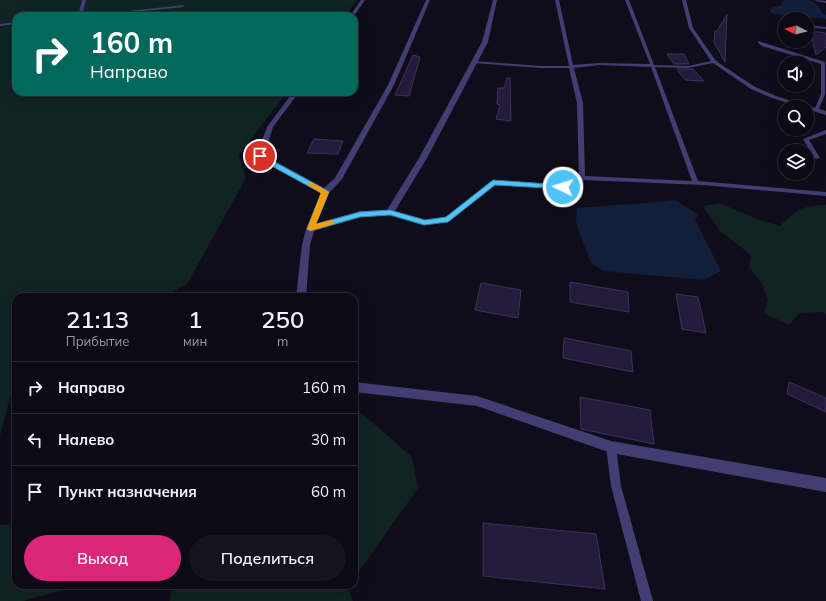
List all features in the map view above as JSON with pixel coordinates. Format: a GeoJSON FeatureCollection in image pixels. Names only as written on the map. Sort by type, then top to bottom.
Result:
{"type":"FeatureCollection","features":[{"type":"Feature","properties":{"kind":"street"},"geometry":{"type":"LineString","coordinates":[[355,12],[363,0]]}},
{"type":"Feature","properties":{"kind":"street"},"geometry":{"type":"LineString","coordinates":[[301,293],[306,245],[310,229],[325,192],[338,179],[391,85],[428,0]]}},
{"type":"Feature","properties":{"kind":"street"},"geometry":{"type":"LineString","coordinates":[[310,229],[360,214],[390,212],[423,158],[485,42],[496,0]]}},
{"type":"Feature","properties":{"kind":"street"},"geometry":{"type":"LineString","coordinates":[[293,96],[270,128],[260,156],[325,192]]}},
{"type":"Feature","properties":{"kind":"street"},"geometry":{"type":"LineString","coordinates":[[358,387],[477,401],[612,447],[826,485]]}},
{"type":"Feature","properties":{"kind":"lane"},"geometry":{"type":"LineString","coordinates":[[81,12],[84,0]]}},
{"type":"Feature","properties":{"kind":"lane"},"geometry":{"type":"LineString","coordinates":[[556,0],[580,103],[582,178]]}},
{"type":"Feature","properties":{"kind":"lane"},"geometry":{"type":"LineString","coordinates":[[627,0],[696,183]]}},
{"type":"Feature","properties":{"kind":"lane"},"geometry":{"type":"LineString","coordinates":[[684,0],[691,28],[714,62],[753,88],[774,97],[826,113]]}},
{"type":"Feature","properties":{"kind":"lane"},"geometry":{"type":"LineString","coordinates":[[817,0],[826,2]]}},
{"type":"Feature","properties":{"kind":"lane"},"geometry":{"type":"LineString","coordinates":[[124,12],[183,6]]}},
{"type":"Feature","properties":{"kind":"lane"},"geometry":{"type":"LineString","coordinates":[[0,25],[12,24]]}},
{"type":"Feature","properties":{"kind":"lane"},"geometry":{"type":"LineString","coordinates":[[814,27],[826,28]]}},
{"type":"Feature","properties":{"kind":"lane"},"geometry":{"type":"LineString","coordinates":[[759,42],[763,45],[823,63],[822,94],[817,109]]}},
{"type":"Feature","properties":{"kind":"lane"},"geometry":{"type":"LineString","coordinates":[[474,62],[540,67],[571,67],[599,64],[688,67],[714,62]]}},
{"type":"Feature","properties":{"kind":"lane"},"geometry":{"type":"LineString","coordinates":[[817,158],[806,139],[826,132]]}},
{"type":"Feature","properties":{"kind":"lane"},"geometry":{"type":"LineString","coordinates":[[390,212],[424,223],[448,219],[493,183],[563,187],[582,178],[696,183],[826,194]]}},
{"type":"Feature","properties":{"kind":"lane"},"geometry":{"type":"LineString","coordinates":[[612,447],[616,486],[647,601]]}},
{"type":"Feature","properties":{"kind":"shaded area"},"geometry":{"type":"Polygon","coordinates":[[[0,0],[357,0],[348,12],[12,12],[12,96],[284,96],[239,155],[246,178],[187,284],[170,293],[12,293],[12,390],[0,436],[0,0]]]}},
{"type":"Feature","properties":{"kind":"shaded area"},"geometry":{"type":"Polygon","coordinates":[[[720,203],[759,220],[780,226],[791,215],[800,210],[826,205],[826,314],[822,312],[799,313],[789,325],[764,313],[768,299],[761,282],[749,267],[751,255],[720,231],[703,206],[720,203]]]}},
{"type":"Feature","properties":{"kind":"shaded area"},"geometry":{"type":"Polygon","coordinates":[[[358,411],[412,457],[418,488],[358,572],[358,411]]]}},
{"type":"Feature","properties":{"kind":"shaded area"},"geometry":{"type":"Polygon","coordinates":[[[12,524],[12,589],[74,589],[59,591],[23,601],[0,601],[0,525],[12,524]]]}},
{"type":"Feature","properties":{"kind":"shaded area"},"geometry":{"type":"Polygon","coordinates":[[[172,589],[347,589],[353,601],[170,601],[172,589]]]}},
{"type":"Feature","properties":{"kind":"water"},"geometry":{"type":"Polygon","coordinates":[[[784,0],[813,1],[820,8],[821,12],[826,15],[826,19],[814,18],[814,12],[778,12],[778,14],[770,12],[773,7],[780,6],[784,0]]]}},
{"type":"Feature","properties":{"kind":"water"},"geometry":{"type":"Polygon","coordinates":[[[675,200],[698,215],[695,220],[721,271],[704,280],[604,271],[591,263],[576,223],[577,208],[675,200]]]}},
{"type":"Feature","properties":{"kind":"building"},"geometry":{"type":"Polygon","coordinates":[[[727,14],[725,62],[714,42],[715,31],[717,31],[727,14]]]}},
{"type":"Feature","properties":{"kind":"building"},"geometry":{"type":"Polygon","coordinates":[[[814,32],[826,33],[826,47],[816,55],[814,47],[814,32]]]}},
{"type":"Feature","properties":{"kind":"building"},"geometry":{"type":"Polygon","coordinates":[[[667,54],[684,54],[689,64],[674,64],[667,54]]]}},
{"type":"Feature","properties":{"kind":"building"},"geometry":{"type":"Polygon","coordinates":[[[413,55],[420,57],[409,96],[395,95],[413,55]]]}},
{"type":"Feature","properties":{"kind":"building"},"geometry":{"type":"Polygon","coordinates":[[[677,69],[693,69],[704,81],[685,80],[677,69]]]}},
{"type":"Feature","properties":{"kind":"building"},"geometry":{"type":"Polygon","coordinates":[[[507,78],[510,78],[511,121],[496,119],[500,105],[497,104],[498,88],[504,88],[507,78]]]}},
{"type":"Feature","properties":{"kind":"building"},"geometry":{"type":"Polygon","coordinates":[[[314,139],[343,141],[338,154],[307,153],[314,139]]]}},
{"type":"Feature","properties":{"kind":"building"},"geometry":{"type":"Polygon","coordinates":[[[570,282],[628,292],[629,312],[570,302],[570,282]]]}},
{"type":"Feature","properties":{"kind":"building"},"geometry":{"type":"Polygon","coordinates":[[[481,283],[521,290],[518,318],[475,310],[481,283]]]}},
{"type":"Feature","properties":{"kind":"building"},"geometry":{"type":"Polygon","coordinates":[[[676,294],[698,297],[706,333],[682,329],[676,294]]]}},
{"type":"Feature","properties":{"kind":"building"},"geometry":{"type":"Polygon","coordinates":[[[564,338],[631,351],[633,372],[563,358],[564,338]]]}},
{"type":"Feature","properties":{"kind":"building"},"geometry":{"type":"Polygon","coordinates":[[[789,382],[826,398],[826,412],[787,394],[789,382]]]}},
{"type":"Feature","properties":{"kind":"building"},"geometry":{"type":"Polygon","coordinates":[[[580,397],[650,410],[654,444],[581,429],[580,397]]]}},
{"type":"Feature","properties":{"kind":"building"},"geometry":{"type":"Polygon","coordinates":[[[483,523],[596,534],[605,589],[483,576],[483,523]]]}},
{"type":"Feature","properties":{"kind":"slow traffic"},"geometry":{"type":"LineString","coordinates":[[311,185],[325,192],[310,229],[331,223]]}},
{"type":"Feature","properties":{"kind":"route"},"geometry":{"type":"LineString","coordinates":[[260,156],[325,192],[310,229],[360,214],[390,212],[424,223],[448,219],[493,183],[563,187]]}}]}
